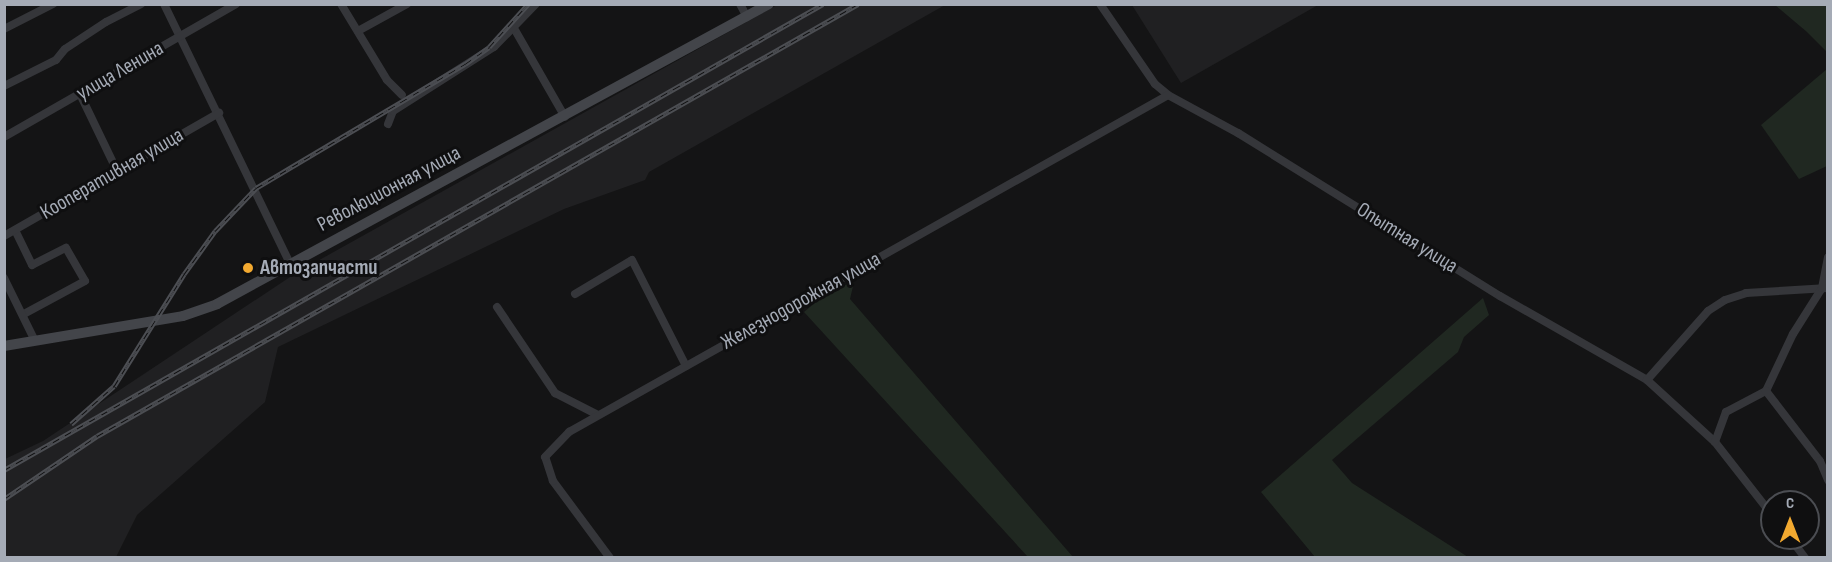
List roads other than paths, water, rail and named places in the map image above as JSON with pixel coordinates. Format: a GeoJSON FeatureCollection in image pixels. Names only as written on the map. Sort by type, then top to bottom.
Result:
{"type":"FeatureCollection","features":[{"type":"Feature","properties":{"kind":"main road","name":"Революционная улица"},"geometry":{"type":"LineString","coordinates":[[4,346],[199,311],[565,117],[769,4]]}},
{"type":"Feature","properties":{"kind":"street"},"geometry":{"type":"LineString","coordinates":[[4,29],[53,4]]}},
{"type":"Feature","properties":{"kind":"street"},"geometry":{"type":"LineString","coordinates":[[4,86],[56,60],[65,49],[106,22],[141,4]]}},
{"type":"Feature","properties":{"kind":"street"},"geometry":{"type":"LineString","coordinates":[[164,4],[291,264]]}},
{"type":"Feature","properties":{"kind":"street","name":"улица Ленина"},"geometry":{"type":"LineString","coordinates":[[4,136],[236,4]]}},
{"type":"Feature","properties":{"kind":"street"},"geometry":{"type":"LineString","coordinates":[[341,4],[387,80],[402,95]]}},
{"type":"Feature","properties":{"kind":"street"},"geometry":{"type":"LineString","coordinates":[[358,31],[407,4]]}},
{"type":"Feature","properties":{"kind":"street"},"geometry":{"type":"LineString","coordinates":[[388,124],[393,111],[482,56],[515,30],[536,4]]}},
{"type":"Feature","properties":{"kind":"street"},"geometry":{"type":"LineString","coordinates":[[740,4],[747,17]]}},
{"type":"Feature","properties":{"kind":"street","name":"Опытная улица"},"geometry":{"type":"LineString","coordinates":[[1100,4],[1155,84],[1168,95],[1238,133],[1500,296],[1647,380],[1715,442],[1760,500]]}},
{"type":"Feature","properties":{"kind":"street"},"geometry":{"type":"LineString","coordinates":[[515,30],[565,117]]}},
{"type":"Feature","properties":{"kind":"street"},"geometry":{"type":"LineString","coordinates":[[80,94],[117,171]]}},
{"type":"Feature","properties":{"kind":"street","name":"Железнодорожная улица"},"geometry":{"type":"LineString","coordinates":[[610,558],[552,481],[545,457],[569,432],[1168,95]]}},
{"type":"Feature","properties":{"kind":"street","name":"Кооперативная улица"},"geometry":{"type":"LineString","coordinates":[[4,236],[219,113]]}},
{"type":"Feature","properties":{"kind":"street"},"geometry":{"type":"LineString","coordinates":[[15,230],[32,265],[66,248],[85,281],[24,314]]}},
{"type":"Feature","properties":{"kind":"street"},"geometry":{"type":"LineString","coordinates":[[1715,442],[1726,411],[1766,391],[1792,334],[1825,288],[1827,258]]}},
{"type":"Feature","properties":{"kind":"street"},"geometry":{"type":"LineString","coordinates":[[575,294],[632,260],[686,366]]}},
{"type":"Feature","properties":{"kind":"street"},"geometry":{"type":"LineString","coordinates":[[4,278],[24,314],[34,339]]}},
{"type":"Feature","properties":{"kind":"street"},"geometry":{"type":"LineString","coordinates":[[1647,380],[1708,311],[1725,300],[1746,293],[1825,288]]}},
{"type":"Feature","properties":{"kind":"street"},"geometry":{"type":"LineString","coordinates":[[497,307],[555,393],[598,415]]}},
{"type":"Feature","properties":{"kind":"street"},"geometry":{"type":"LineString","coordinates":[[1766,391],[1820,461],[1827,480]]}},
{"type":"Feature","properties":{"kind":"railway"},"geometry":{"type":"LineString","coordinates":[[71,424],[114,386],[184,274],[215,231],[256,188],[465,64],[489,47],[528,4]]}},
{"type":"Feature","properties":{"kind":"railway"},"geometry":{"type":"LineString","coordinates":[[4,470],[823,4]]}},
{"type":"Feature","properties":{"kind":"railway"},"geometry":{"type":"LineString","coordinates":[[4,499],[97,436],[858,4]]}},
{"type":"Feature","properties":{"kind":"place","name":"Автозапчасти"},"geometry":{"type":"Point","coordinates":[248,268]}}]}
